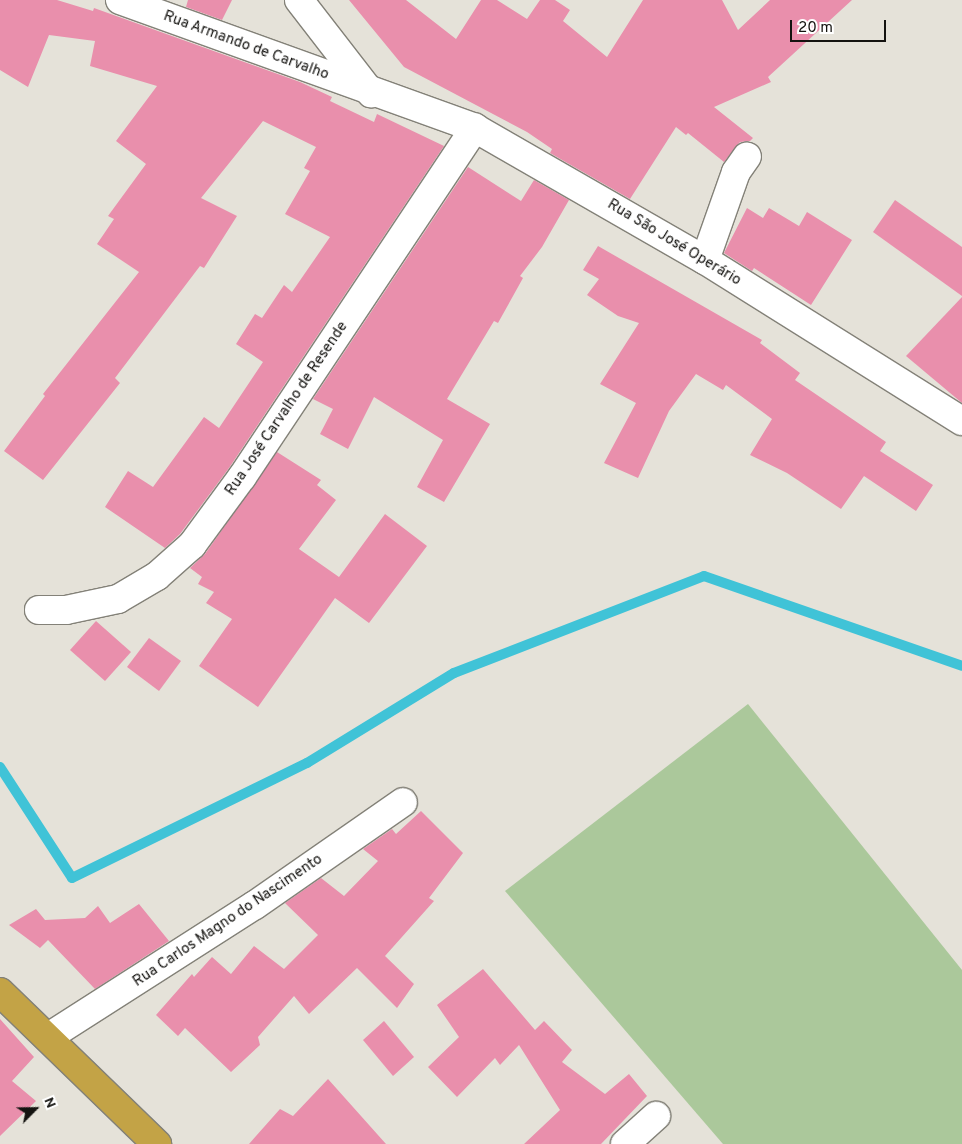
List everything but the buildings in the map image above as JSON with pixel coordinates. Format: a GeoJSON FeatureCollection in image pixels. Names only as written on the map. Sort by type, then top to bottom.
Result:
{"type":"FeatureCollection","features":[{"type":"Feature","properties":{"kind":"highway"},"geometry":{"type":"LineString","coordinates":[[0,992],[50,1036],[157,1144]]}},
{"type":"Feature","properties":{"kind":"street","name":"Rua Armando de Carvalho"},"geometry":{"type":"LineString","coordinates":[[120,0],[371,93]]}},
{"type":"Feature","properties":{"kind":"street"},"geometry":{"type":"LineString","coordinates":[[298,0],[371,93]]}},
{"type":"Feature","properties":{"kind":"street","name":"Rua São José Operário"},"geometry":{"type":"LineString","coordinates":[[371,93],[475,128],[705,260],[962,421]]}},
{"type":"Feature","properties":{"kind":"street","name":"Rua José Carvalho de Resende"},"geometry":{"type":"LineString","coordinates":[[39,610],[91,606],[118,599],[157,576],[192,545],[242,477],[475,128]]}},
{"type":"Feature","properties":{"kind":"street"},"geometry":{"type":"LineString","coordinates":[[705,260],[736,172],[747,156]]}},
{"type":"Feature","properties":{"kind":"street","name":"Rua Carlos Magno do Nascimento"},"geometry":{"type":"LineString","coordinates":[[50,1036],[255,905],[403,802]]}},
{"type":"Feature","properties":{"kind":"street"},"geometry":{"type":"LineString","coordinates":[[626,1144],[656,1116]]}},
{"type":"Feature","properties":{"kind":"green space"},"geometry":{"type":"Polygon","coordinates":[[[748,704],[962,970],[962,1144],[723,1144],[505,891],[748,704]]]}},
{"type":"Feature","properties":{"kind":"waterway"},"geometry":{"type":"LineString","coordinates":[[0,767],[72,878],[307,763],[454,673],[704,576],[962,666]]}}]}
